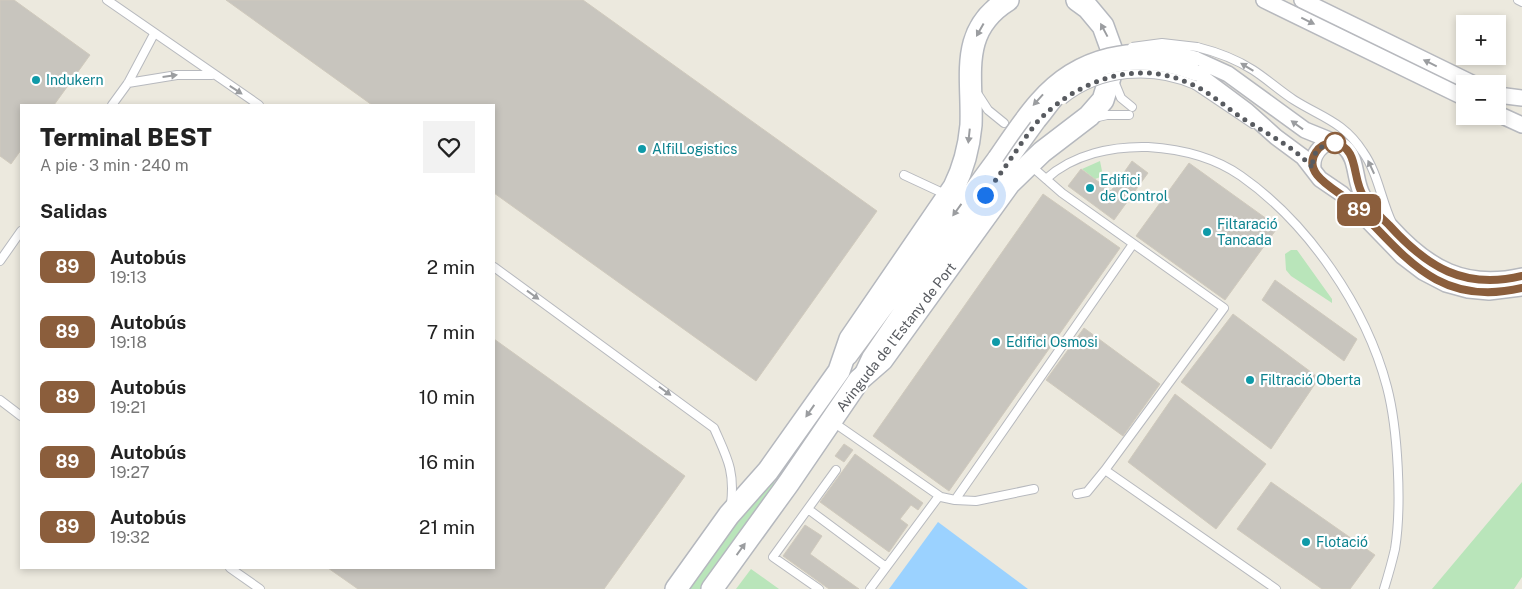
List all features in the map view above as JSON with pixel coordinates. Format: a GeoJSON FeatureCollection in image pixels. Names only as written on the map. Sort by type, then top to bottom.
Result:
{"type":"FeatureCollection","features":[{"type":"Feature","properties":{"kind":"street","name":"Avinguda de l'Estany de Port"},"geometry":{"type":"LineString","coordinates":[[712,589],[859,380],[882,360],[1009,184],[1011,161],[1081,124],[1103,100],[1111,48],[1103,26],[1088,8],[1076,0]]}},
{"type":"Feature","properties":{"kind":"street"},"geometry":{"type":"LineString","coordinates":[[1264,0],[1456,94]]}},
{"type":"Feature","properties":{"kind":"street"},"geometry":{"type":"LineString","coordinates":[[1302,0],[1456,75]]}},
{"type":"Feature","properties":{"kind":"street","name":"Avinguda de l'Estany de Port"},"geometry":{"type":"LineString","coordinates":[[676,589],[729,515],[768,471],[839,371],[850,339],[948,196],[960,174],[967,152],[971,124],[969,70],[976,35],[985,20],[1003,2]]}},
{"type":"Feature","properties":{"kind":"street"},"geometry":{"type":"LineString","coordinates":[[1011,161],[1029,111],[1048,90],[1070,72],[1161,53],[1196,66],[1228,74],[1305,130],[1341,145],[1350,153],[1363,196],[1406,243],[1431,264],[1459,276],[1490,280],[1522,276]]}},
{"type":"Feature","properties":{"kind":"street"},"geometry":{"type":"LineString","coordinates":[[839,371],[1011,161],[1038,121],[1060,94],[1070,85],[1092,73],[1113,65],[1133,61],[1154,61],[1177,66],[1196,66],[1313,168]]}},
{"type":"Feature","properties":{"kind":"street"},"geometry":{"type":"LineString","coordinates":[[1506,96],[1522,98]]}},
{"type":"Feature","properties":{"kind":"street"},"geometry":{"type":"LineString","coordinates":[[1506,118],[1522,126]]}},
{"type":"Feature","properties":{"kind":"street"},"geometry":{"type":"LineString","coordinates":[[1341,145],[1328,143],[1317,150],[1314,156],[1313,168],[1315,174],[1353,204],[1402,256],[1435,279],[1458,288],[1479,292],[1522,288]]}},
{"type":"Feature","properties":{"kind":"street"},"geometry":{"type":"LineString","coordinates":[[1325,182],[1337,183],[1348,176],[1351,171],[1352,159]]}},
{"type":"Feature","properties":{"kind":"lane"},"geometry":{"type":"LineString","coordinates":[[107,0],[257,104]]}},
{"type":"Feature","properties":{"kind":"lane"},"geometry":{"type":"LineString","coordinates":[[1518,0],[1522,2]]}},
{"type":"Feature","properties":{"kind":"lane"},"geometry":{"type":"LineString","coordinates":[[113,104],[128,83],[154,34]]}},
{"type":"Feature","properties":{"kind":"lane"},"geometry":{"type":"LineString","coordinates":[[1196,66],[1223,54],[1244,64],[1292,99],[1330,119],[1347,133],[1364,152],[1370,163],[1389,215],[1406,243]]}},
{"type":"Feature","properties":{"kind":"lane"},"geometry":{"type":"LineString","coordinates":[[1081,124],[1098,116],[1131,111],[1118,92],[1110,63]]}},
{"type":"Feature","properties":{"kind":"lane"},"geometry":{"type":"LineString","coordinates":[[969,70],[981,101],[992,114],[1004,123]]}},
{"type":"Feature","properties":{"kind":"lane"},"geometry":{"type":"LineString","coordinates":[[128,83],[177,75],[213,75]]}},
{"type":"Feature","properties":{"kind":"lane"},"geometry":{"type":"LineString","coordinates":[[1046,179],[1065,164],[1106,150],[1131,147],[1189,152],[1215,161],[1240,175],[1297,226],[1328,266],[1355,307],[1376,354],[1387,388],[1395,442],[1398,507],[1395,549],[1384,589]]}},
{"type":"Feature","properties":{"kind":"lane"},"geometry":{"type":"LineString","coordinates":[[1011,161],[1046,179],[1062,193],[1224,308],[1105,470],[1087,492],[1077,494]]}},
{"type":"Feature","properties":{"kind":"lane"},"geometry":{"type":"LineString","coordinates":[[904,175],[948,196]]}},
{"type":"Feature","properties":{"kind":"lane"},"geometry":{"type":"LineString","coordinates":[[0,260],[20,232]]}},
{"type":"Feature","properties":{"kind":"lane"},"geometry":{"type":"LineString","coordinates":[[956,500],[1133,244]]}},
{"type":"Feature","properties":{"kind":"lane"},"geometry":{"type":"LineString","coordinates":[[495,268],[714,428],[732,468],[729,515]]}},
{"type":"Feature","properties":{"kind":"lane"},"geometry":{"type":"LineString","coordinates":[[0,400],[20,415]]}},
{"type":"Feature","properties":{"kind":"lane"},"geometry":{"type":"LineString","coordinates":[[831,421],[939,496],[956,500],[976,501],[1034,489]]}},
{"type":"Feature","properties":{"kind":"lane"},"geometry":{"type":"LineString","coordinates":[[819,589],[773,556],[836,470]]}},
{"type":"Feature","properties":{"kind":"lane"},"geometry":{"type":"LineString","coordinates":[[1105,470],[1276,589]]}},
{"type":"Feature","properties":{"kind":"lane"},"geometry":{"type":"LineString","coordinates":[[870,589],[939,496]]}},
{"type":"Feature","properties":{"kind":"lane"},"geometry":{"type":"LineString","coordinates":[[808,509],[886,567]]}},
{"type":"Feature","properties":{"kind":"lane"},"geometry":{"type":"LineString","coordinates":[[231,569],[260,589]]}},
{"type":"Feature","properties":{"kind":"green space"},"geometry":{"type":"Polygon","coordinates":[[[1100,161],[1103,176],[1095,179],[1082,169],[1100,161]]]}},
{"type":"Feature","properties":{"kind":"green space"},"geometry":{"type":"Polygon","coordinates":[[[1291,250],[1297,250],[1332,299],[1332,303],[1291,276],[1286,270],[1285,254],[1291,250]]]}},
{"type":"Feature","properties":{"kind":"green space"},"geometry":{"type":"Polygon","coordinates":[[[769,478],[775,483],[700,589],[688,589],[769,478]]]}},
{"type":"Feature","properties":{"kind":"green space"},"geometry":{"type":"Polygon","coordinates":[[[1522,482],[1522,577],[1514,589],[1432,589],[1522,482]]]}},
{"type":"Feature","properties":{"kind":"green space"},"geometry":{"type":"Polygon","coordinates":[[[751,569],[779,589],[736,589],[751,569]]]}},
{"type":"Feature","properties":{"kind":"water"},"geometry":{"type":"Polygon","coordinates":[[[938,522],[1028,589],[889,589],[938,522]]]}},
{"type":"Feature","properties":{"kind":"building","name":"Indukern"},"geometry":{"type":"Polygon","coordinates":[[[0,0],[14,0],[90,55],[55,104],[20,104],[20,151],[11,164],[0,156],[0,0]]]}},
{"type":"Feature","properties":{"kind":"building","name":"AlfilLogistics"},"geometry":{"type":"Polygon","coordinates":[[[226,0],[583,0],[877,211],[756,381],[495,194],[495,104],[371,104],[226,0]]]}},
{"type":"Feature","properties":{"kind":"building","name":"Edifici de Control"},"geometry":{"type":"Polygon","coordinates":[[[1132,161],[1148,173],[1114,220],[1068,186],[1081,169],[1111,191],[1132,161]]]}},
{"type":"Feature","properties":{"kind":"building","name":"Filtaració Tancada"},"geometry":{"type":"Polygon","coordinates":[[[1189,163],[1278,227],[1225,300],[1136,236],[1189,163]]]}},
{"type":"Feature","properties":{"kind":"building","name":"Edifici Osmosi"},"geometry":{"type":"Polygon","coordinates":[[[1043,194],[1120,248],[949,491],[873,436],[1043,194]]]}},
{"type":"Feature","properties":{"kind":"building"},"geometry":{"type":"Polygon","coordinates":[[[1275,280],[1357,339],[1344,361],[1262,300],[1275,280]]]}},
{"type":"Feature","properties":{"kind":"building","name":"Filtració Oberta"},"geometry":{"type":"Polygon","coordinates":[[[1233,314],[1319,378],[1271,449],[1181,382],[1233,314]]]}},
{"type":"Feature","properties":{"kind":"building"},"geometry":{"type":"Polygon","coordinates":[[[1084,328],[1160,384],[1123,436],[1046,380],[1084,328]]]}},
{"type":"Feature","properties":{"kind":"building"},"geometry":{"type":"Polygon","coordinates":[[[495,340],[685,476],[604,589],[358,589],[329,569],[495,569],[495,340]]]}},
{"type":"Feature","properties":{"kind":"building"},"geometry":{"type":"Polygon","coordinates":[[[1175,394],[1266,464],[1216,529],[1128,462],[1175,394]]]}},
{"type":"Feature","properties":{"kind":"building"},"geometry":{"type":"Polygon","coordinates":[[[844,444],[853,450],[844,462],[835,456],[844,444]]]}},
{"type":"Feature","properties":{"kind":"building"},"geometry":{"type":"Polygon","coordinates":[[[855,454],[923,503],[918,510],[911,505],[900,519],[908,525],[889,552],[820,502],[855,454]]]}},
{"type":"Feature","properties":{"kind":"building","name":"Flotació"},"geometry":{"type":"Polygon","coordinates":[[[1271,482],[1375,555],[1350,589],[1322,589],[1237,529],[1271,482]]]}},
{"type":"Feature","properties":{"kind":"building"},"geometry":{"type":"Polygon","coordinates":[[[805,525],[822,536],[810,554],[859,589],[829,589],[783,556],[805,525]]]}},
{"type":"Feature","properties":{"kind":"bus line","name":"89"},"geometry":{"type":"LineString","coordinates":[[1522,276],[1490,280],[1468,278],[1450,273],[1431,264],[1406,243],[1368,204],[1359,188],[1352,159],[1346,148],[1334,143],[1328,143],[1317,150],[1312,162],[1315,174],[1342,194],[1402,256],[1423,272],[1446,284],[1468,290],[1489,292],[1522,288]]}},
{"type":"Feature","properties":{"kind":"place","name":"Indukern"},"geometry":{"type":"Point","coordinates":[36,80]}},
{"type":"Feature","properties":{"kind":"place","name":"AlfilLogistics"},"geometry":{"type":"Point","coordinates":[642,149]}},
{"type":"Feature","properties":{"kind":"place","name":"Edifici de Control"},"geometry":{"type":"Point","coordinates":[1090,188]}},
{"type":"Feature","properties":{"kind":"place","name":"Filtaració Tancada"},"geometry":{"type":"Point","coordinates":[1207,232]}},
{"type":"Feature","properties":{"kind":"place","name":"Edifici Osmosi"},"geometry":{"type":"Point","coordinates":[996,342]}},
{"type":"Feature","properties":{"kind":"place","name":"Filtració Oberta"},"geometry":{"type":"Point","coordinates":[1250,380]}},
{"type":"Feature","properties":{"kind":"place","name":"Flotació"},"geometry":{"type":"Point","coordinates":[1306,542]}},
{"type":"Feature","properties":{"kind":"route"},"geometry":{"type":"LineString","coordinates":[[985,195],[1038,121],[1079,89],[1113,76],[1135,73],[1155,74],[1174,77],[1195,85],[1242,118],[1276,137],[1313,168],[1312,162],[1317,150],[1328,143],[1335,143]]}}]}
